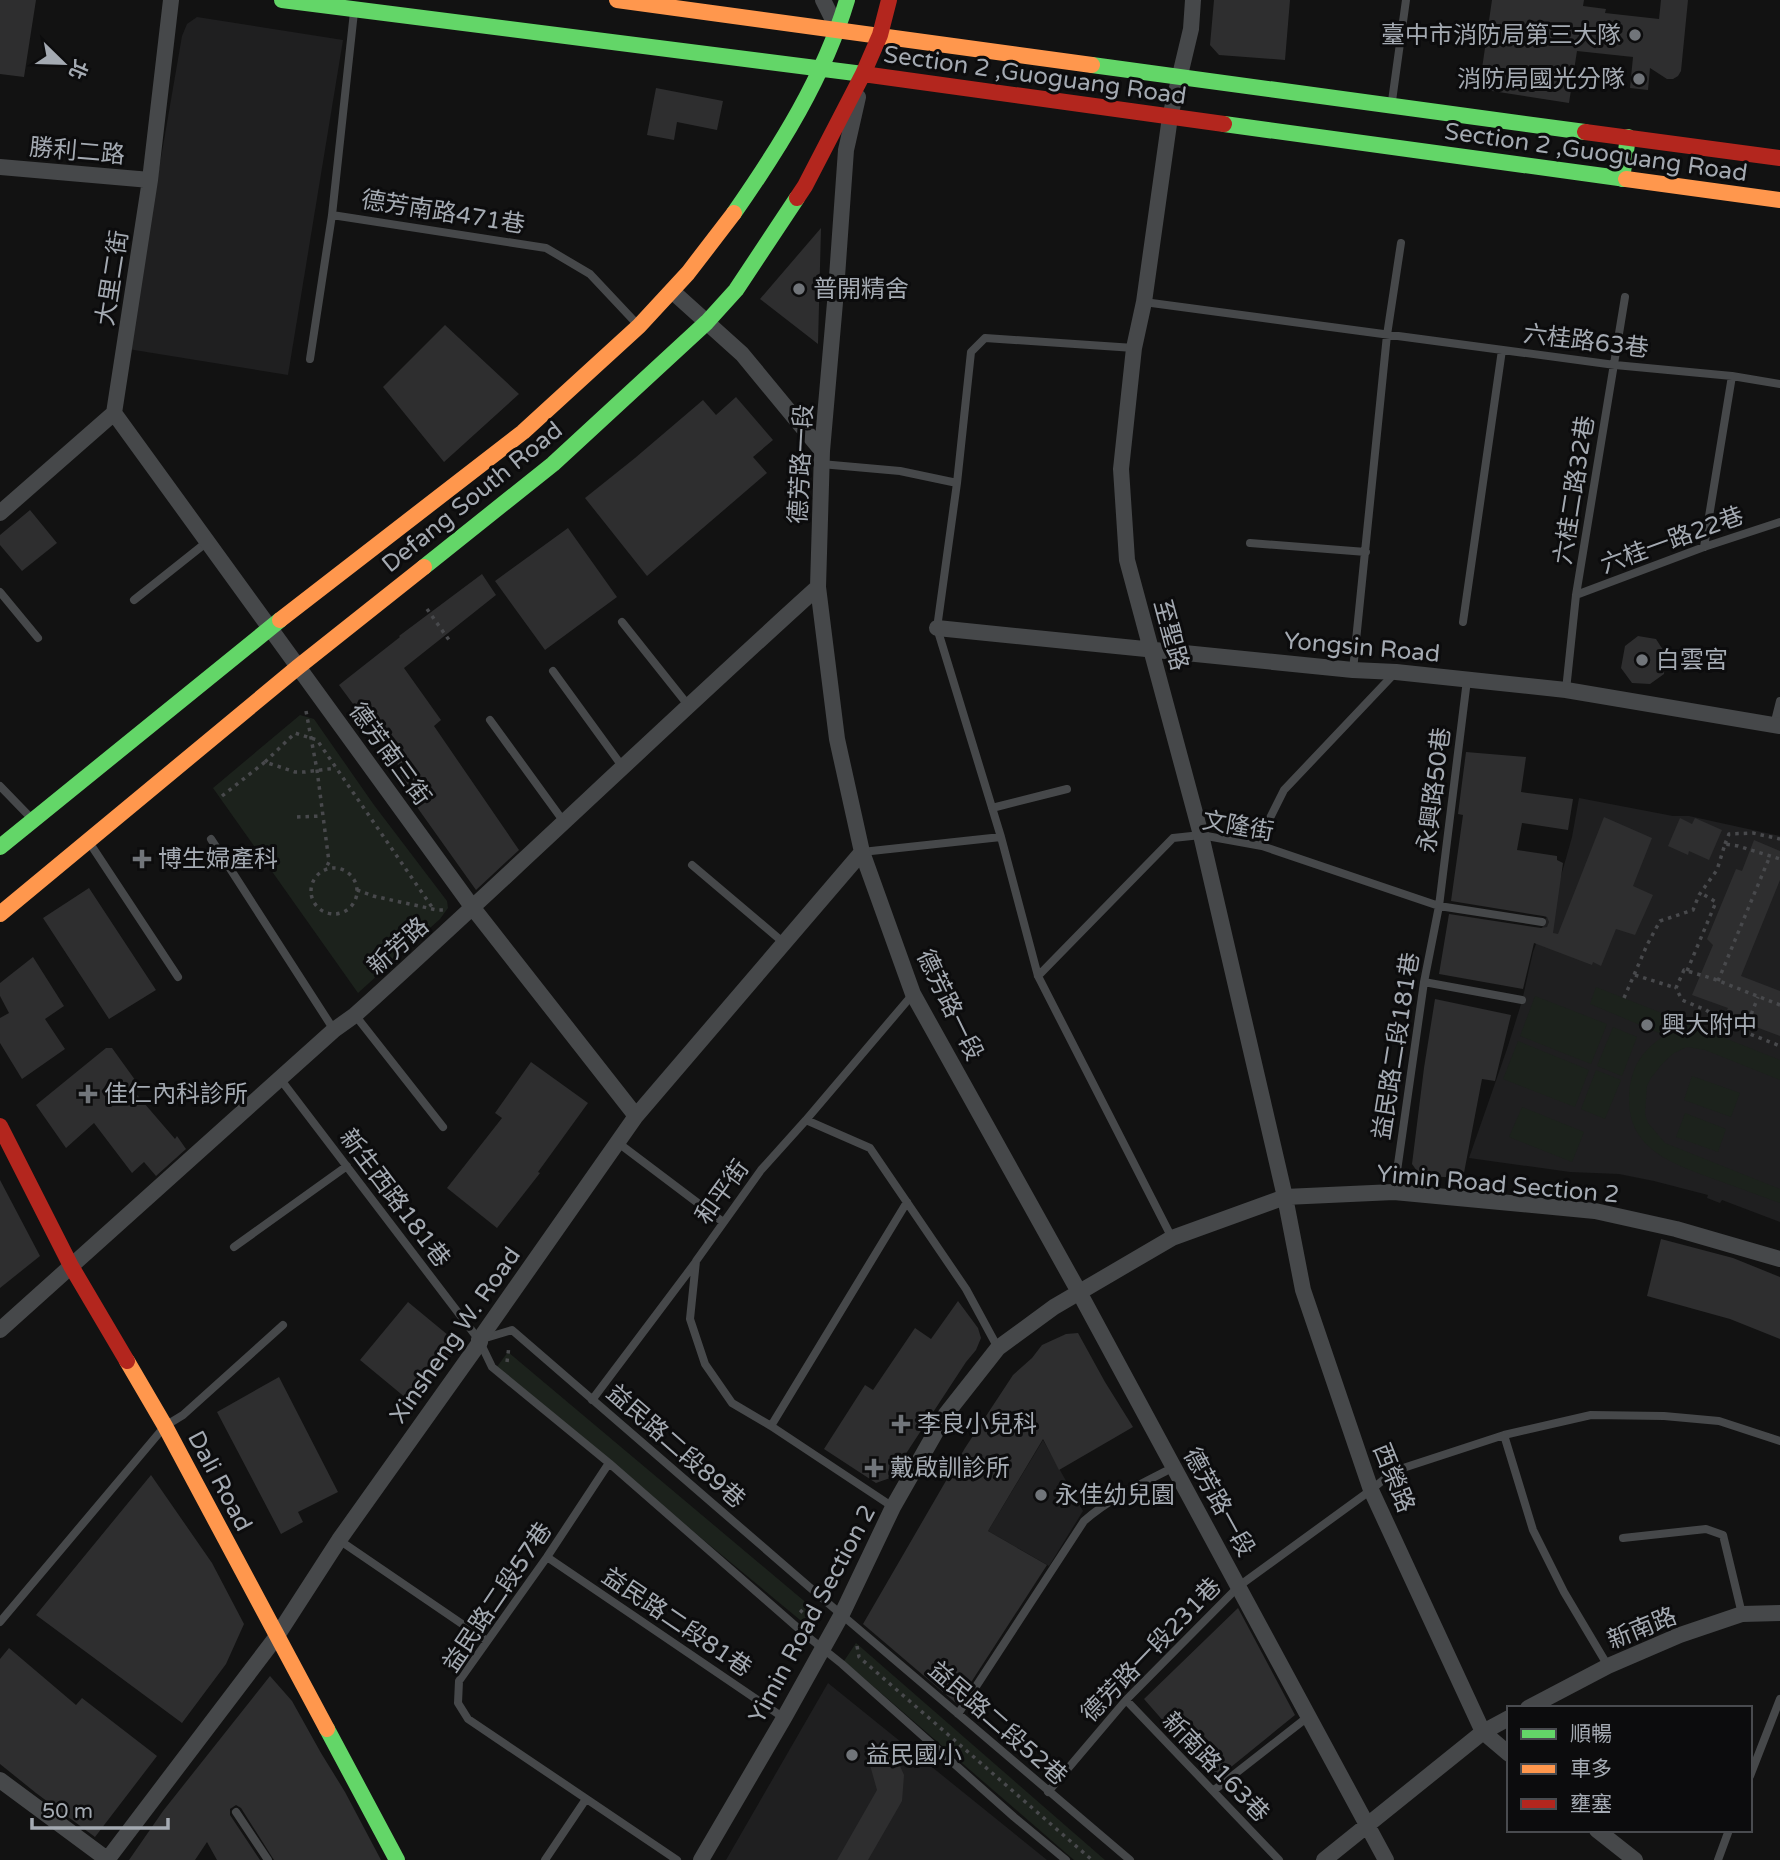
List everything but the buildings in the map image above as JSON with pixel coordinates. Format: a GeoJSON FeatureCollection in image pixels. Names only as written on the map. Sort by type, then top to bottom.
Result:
{"type":"FeatureCollection","features":[{"type":"Feature","properties":{"kind":"street","name":"大里二街"},"geometry":{"type":"LineString","coordinates":[[114,413],[150,180],[171,0]]}},
{"type":"Feature","properties":{"kind":"street","name":"Section 2 ,Guoguang Road"},"geometry":{"type":"LineString","coordinates":[[282,0],[821,68],[1780,200]]}},
{"type":"Feature","properties":{"kind":"street","name":"Section 2 ,Guoguang Road"},"geometry":{"type":"LineString","coordinates":[[617,0],[1780,158]]}},
{"type":"Feature","properties":{"kind":"street"},"geometry":{"type":"LineString","coordinates":[[823,0],[838,30]]}},
{"type":"Feature","properties":{"kind":"street","name":"Defang South Road"},"geometry":{"type":"LineString","coordinates":[[0,847],[270,628],[523,432],[639,326],[672,291],[729,221],[776,152],[821,68],[838,30],[847,0]]}},
{"type":"Feature","properties":{"kind":"street","name":"Defang South Road"},"geometry":{"type":"LineString","coordinates":[[0,914],[298,667],[552,464],[707,323],[736,290],[805,186],[863,74],[880,36],[889,0]]}},
{"type":"Feature","properties":{"kind":"street","name":"至聖路"},"geometry":{"type":"LineString","coordinates":[[1193,0],[1191,29],[1170,117],[1144,302],[1134,348],[1121,469],[1127,560],[1201,835],[1285,1197]]}},
{"type":"Feature","properties":{"kind":"street","name":"德芳路一段"},"geometry":{"type":"LineString","coordinates":[[863,74],[846,150],[821,458],[818,587],[837,739],[862,852],[913,994],[1079,1292],[1386,1860]]}},
{"type":"Feature","properties":{"kind":"street"},"geometry":{"type":"LineString","coordinates":[[1622,179],[1628,137]]}},
{"type":"Feature","properties":{"kind":"street","name":"勝利二路"},"geometry":{"type":"LineString","coordinates":[[0,167],[150,180]]}},
{"type":"Feature","properties":{"kind":"street"},"geometry":{"type":"LineString","coordinates":[[672,291],[741,354],[821,458]]}},
{"type":"Feature","properties":{"kind":"street"},"geometry":{"type":"LineString","coordinates":[[0,513],[114,413]]}},
{"type":"Feature","properties":{"kind":"street","name":"德芳南三街"},"geometry":{"type":"LineString","coordinates":[[114,413],[473,908],[636,1116]]}},
{"type":"Feature","properties":{"kind":"street","name":"新芳路"},"geometry":{"type":"LineString","coordinates":[[0,1330],[473,908],[622,766],[818,587]]}},
{"type":"Feature","properties":{"kind":"street","name":"Yongsin Road"},"geometry":{"type":"LineString","coordinates":[[937,628],[1566,690],[1777,726]]}},
{"type":"Feature","properties":{"kind":"street","name":"Xinsheng W. Road"},"geometry":{"type":"LineString","coordinates":[[107,1860],[278,1636],[339,1540],[636,1116],[862,852]]}},
{"type":"Feature","properties":{"kind":"street","name":"Dali Road"},"geometry":{"type":"LineString","coordinates":[[0,1126],[72,1266],[164,1426],[397,1860]]}},
{"type":"Feature","properties":{"kind":"street","name":"Yimin Road Section 2"},"geometry":{"type":"LineString","coordinates":[[701,1860],[842,1614],[893,1507],[946,1414],[998,1348],[1054,1307],[1172,1238],[1285,1197],[1394,1192],[1595,1211],[1676,1229],[1780,1259]]}},
{"type":"Feature","properties":{"kind":"street","name":"西榮路"},"geometry":{"type":"LineString","coordinates":[[1285,1197],[1303,1290],[1371,1490],[1483,1732],[1507,1752]]}},
{"type":"Feature","properties":{"kind":"street","name":"新南路"},"geometry":{"type":"LineString","coordinates":[[1532,1706],[1608,1666],[1680,1635],[1742,1614],[1780,1613]]}},
{"type":"Feature","properties":{"kind":"street"},"geometry":{"type":"LineString","coordinates":[[1324,1860],[1483,1732],[1507,1719]]}},
{"type":"Feature","properties":{"kind":"street"},"geometry":{"type":"LineString","coordinates":[[0,1780],[107,1860]]}},
{"type":"Feature","properties":{"kind":"street"},"geometry":{"type":"LineString","coordinates":[[1600,1832],[1635,1860]]}},
{"type":"Feature","properties":{"kind":"lane"},"geometry":{"type":"LineString","coordinates":[[1391,105],[1406,0]]}},
{"type":"Feature","properties":{"kind":"lane","name":"德芳南路471巷"},"geometry":{"type":"LineString","coordinates":[[354,10],[332,215],[546,248],[590,274],[639,326]]}},
{"type":"Feature","properties":{"kind":"lane"},"geometry":{"type":"LineString","coordinates":[[310,359],[332,215]]}},
{"type":"Feature","properties":{"kind":"lane"},"geometry":{"type":"LineString","coordinates":[[1353,670],[1387,335],[1401,243]]}},
{"type":"Feature","properties":{"kind":"lane","name":"六桂二路32巷"},"geometry":{"type":"LineString","coordinates":[[1566,690],[1576,595],[1626,297]]}},
{"type":"Feature","properties":{"kind":"lane","name":"六桂路63巷"},"geometry":{"type":"LineString","coordinates":[[1144,302],[1615,365],[1732,376],[1780,384]]}},
{"type":"Feature","properties":{"kind":"lane"},"geometry":{"type":"LineString","coordinates":[[1134,348],[985,338],[971,352],[937,628],[1001,837],[1038,976],[1172,1238]]}},
{"type":"Feature","properties":{"kind":"lane"},"geometry":{"type":"LineString","coordinates":[[1463,622],[1503,350]]}},
{"type":"Feature","properties":{"kind":"lane"},"geometry":{"type":"LineString","coordinates":[[1704,547],[1732,376]]}},
{"type":"Feature","properties":{"kind":"lane"},"geometry":{"type":"LineString","coordinates":[[821,458],[957,482]]}},
{"type":"Feature","properties":{"kind":"lane","name":"六桂一路22巷"},"geometry":{"type":"LineString","coordinates":[[1576,595],[1780,522]]}},
{"type":"Feature","properties":{"kind":"lane"},"geometry":{"type":"LineString","coordinates":[[134,600],[207,542]]}},
{"type":"Feature","properties":{"kind":"lane"},"geometry":{"type":"LineString","coordinates":[[1250,543],[1366,552]]}},
{"type":"Feature","properties":{"kind":"lane"},"geometry":{"type":"LineString","coordinates":[[0,592],[38,638]]}},
{"type":"Feature","properties":{"kind":"lane"},"geometry":{"type":"LineString","coordinates":[[622,622],[688,705]]}},
{"type":"Feature","properties":{"kind":"lane"},"geometry":{"type":"LineString","coordinates":[[553,671],[622,766]]}},
{"type":"Feature","properties":{"kind":"lane"},"geometry":{"type":"LineString","coordinates":[[1262,846],[1269,820],[1284,789],[1396,672]]}},
{"type":"Feature","properties":{"kind":"lane","name":"永興路50巷"},"geometry":{"type":"LineString","coordinates":[[1438,906],[1467,680]]}},
{"type":"Feature","properties":{"kind":"lane"},"geometry":{"type":"LineString","coordinates":[[1777,726],[1780,701]]}},
{"type":"Feature","properties":{"kind":"lane"},"geometry":{"type":"LineString","coordinates":[[490,720],[564,822]]}},
{"type":"Feature","properties":{"kind":"lane"},"geometry":{"type":"LineString","coordinates":[[0,786],[33,820]]}},
{"type":"Feature","properties":{"kind":"lane"},"geometry":{"type":"LineString","coordinates":[[992,808],[1067,789]]}},
{"type":"Feature","properties":{"kind":"lane","name":"文隆街"},"geometry":{"type":"LineString","coordinates":[[1038,976],[1173,838],[1201,835],[1262,846],[1438,906],[1542,922]]}},
{"type":"Feature","properties":{"kind":"lane"},"geometry":{"type":"LineString","coordinates":[[862,852],[1001,837]]}},
{"type":"Feature","properties":{"kind":"lane"},"geometry":{"type":"LineString","coordinates":[[211,839],[334,1030]]}},
{"type":"Feature","properties":{"kind":"lane"},"geometry":{"type":"LineString","coordinates":[[88,841],[178,977]]}},
{"type":"Feature","properties":{"kind":"lane"},"geometry":{"type":"LineString","coordinates":[[692,865],[784,943]]}},
{"type":"Feature","properties":{"kind":"lane","name":"益民路二段181巷"},"geometry":{"type":"LineString","coordinates":[[1394,1192],[1424,982],[1438,906]]}},
{"type":"Feature","properties":{"kind":"lane"},"geometry":{"type":"LineString","coordinates":[[1424,982],[1522,1000]]}},
{"type":"Feature","properties":{"kind":"lane","name":"和平街"},"geometry":{"type":"LineString","coordinates":[[893,1507],[732,1403],[705,1364],[690,1319],[696,1261],[761,1170],[913,994]]}},
{"type":"Feature","properties":{"kind":"lane"},"geometry":{"type":"LineString","coordinates":[[355,1015],[443,1127]]}},
{"type":"Feature","properties":{"kind":"lane","name":"新生西路181巷"},"geometry":{"type":"LineString","coordinates":[[281,1080],[479,1341]]}},
{"type":"Feature","properties":{"kind":"lane"},"geometry":{"type":"LineString","coordinates":[[806,1120],[870,1148],[966,1289],[998,1348]]}},
{"type":"Feature","properties":{"kind":"lane"},"geometry":{"type":"LineString","coordinates":[[617,1142],[723,1222]]}},
{"type":"Feature","properties":{"kind":"lane"},"geometry":{"type":"LineString","coordinates":[[234,1247],[346,1166]]}},
{"type":"Feature","properties":{"kind":"lane"},"geometry":{"type":"LineString","coordinates":[[771,1426],[906,1202]]}},
{"type":"Feature","properties":{"kind":"lane"},"geometry":{"type":"LineString","coordinates":[[593,1400],[696,1261]]}},
{"type":"Feature","properties":{"kind":"lane"},"geometry":{"type":"LineString","coordinates":[[0,1622],[164,1426],[183,1415],[283,1325]]}},
{"type":"Feature","properties":{"kind":"lane","name":"益民路二段89巷"},"geometry":{"type":"LineString","coordinates":[[479,1341],[512,1330],[842,1614]]}},
{"type":"Feature","properties":{"kind":"lane"},"geometry":{"type":"LineString","coordinates":[[479,1341],[492,1367],[609,1463],[1066,1860]]}},
{"type":"Feature","properties":{"kind":"lane"},"geometry":{"type":"LineString","coordinates":[[1608,1666],[1564,1592],[1534,1530],[1504,1435],[1591,1415],[1664,1416],[1719,1421],[1780,1441]]}},
{"type":"Feature","properties":{"kind":"lane","name":"德芳路一段231巷"},"geometry":{"type":"LineString","coordinates":[[1048,1791],[1126,1700],[1239,1586],[1394,1471],[1504,1435]]}},
{"type":"Feature","properties":{"kind":"lane","name":"益民路二段57巷"},"geometry":{"type":"LineString","coordinates":[[609,1463],[547,1557],[459,1681],[458,1703],[468,1719],[677,1860]]}},
{"type":"Feature","properties":{"kind":"lane"},"geometry":{"type":"LineString","coordinates":[[958,1714],[1084,1521],[1105,1505],[1174,1467]]}},
{"type":"Feature","properties":{"kind":"lane"},"geometry":{"type":"LineString","coordinates":[[1623,1538],[1706,1529],[1723,1535],[1742,1614]]}},
{"type":"Feature","properties":{"kind":"lane"},"geometry":{"type":"LineString","coordinates":[[339,1540],[487,1641]]}},
{"type":"Feature","properties":{"kind":"lane","name":"益民路二段81巷"},"geometry":{"type":"LineString","coordinates":[[547,1557],[784,1718]]}},
{"type":"Feature","properties":{"kind":"lane","name":"益民路二段52巷"},"geometry":{"type":"LineString","coordinates":[[842,1614],[1130,1860]]}},
{"type":"Feature","properties":{"kind":"lane"},"geometry":{"type":"LineString","coordinates":[[1752,1771],[1780,1699]]}},
{"type":"Feature","properties":{"kind":"lane","name":"新南路163巷"},"geometry":{"type":"LineString","coordinates":[[1126,1700],[1279,1860]]}},
{"type":"Feature","properties":{"kind":"lane"},"geometry":{"type":"LineString","coordinates":[[1213,1791],[1309,1716]]}},
{"type":"Feature","properties":{"kind":"lane"},"geometry":{"type":"LineString","coordinates":[[545,1860],[586,1799]]}},
{"type":"Feature","properties":{"kind":"lane"},"geometry":{"type":"LineString","coordinates":[[236,1812],[268,1860]]}},
{"type":"Feature","properties":{"kind":"lane"},"geometry":{"type":"LineString","coordinates":[[1718,1860],[1728,1832]]}},
{"type":"Feature","properties":{"kind":"path"},"geometry":{"type":"LineString","coordinates":[[427,609],[449,640]]}},
{"type":"Feature","properties":{"kind":"path"},"geometry":{"type":"LineString","coordinates":[[306,711],[329,862],[313,882],[312,899],[328,914],[344,912],[355,899],[357,890],[354,880],[340,869],[325,870]]}},
{"type":"Feature","properties":{"kind":"path"},"geometry":{"type":"LineString","coordinates":[[222,796],[265,762],[295,733],[317,740],[435,910],[357,890]]}},
{"type":"Feature","properties":{"kind":"path"},"geometry":{"type":"LineString","coordinates":[[265,762],[295,772],[336,768]]}},
{"type":"Feature","properties":{"kind":"path"},"geometry":{"type":"LineString","coordinates":[[298,817],[321,816]]}},
{"type":"Feature","properties":{"kind":"path"},"geometry":{"type":"LineString","coordinates":[[1624,998],[1660,921],[1693,910],[1700,893],[1717,870],[1730,834],[1753,833],[1780,839]]}},
{"type":"Feature","properties":{"kind":"path"},"geometry":{"type":"LineString","coordinates":[[1725,844],[1780,859]]}},
{"type":"Feature","properties":{"kind":"path"},"geometry":{"type":"LineString","coordinates":[[1718,981],[1770,856]]}},
{"type":"Feature","properties":{"kind":"path"},"geometry":{"type":"LineString","coordinates":[[1676,988],[1716,902],[1700,893]]}},
{"type":"Feature","properties":{"kind":"path"},"geometry":{"type":"LineString","coordinates":[[1686,971],[1780,1005]]}},
{"type":"Feature","properties":{"kind":"path"},"geometry":{"type":"LineString","coordinates":[[1634,975],[1676,988],[1682,1000],[1706,1010],[1730,1026],[1780,1046]]}},
{"type":"Feature","properties":{"kind":"path"},"geometry":{"type":"LineString","coordinates":[[1745,1031],[1758,997]]}},
{"type":"Feature","properties":{"kind":"path"},"geometry":{"type":"LineString","coordinates":[[507,1364],[508,1352]]}},
{"type":"Feature","properties":{"kind":"path"},"geometry":{"type":"LineString","coordinates":[[856,1643],[859,1657],[1092,1860]]}},
{"type":"Feature","properties":{"kind":"shaded area"},"geometry":{"type":"Polygon","coordinates":[[[197,17],[343,40],[288,375],[128,349],[182,36],[187,24],[197,17]]]}},
{"type":"Feature","properties":{"kind":"shaded area"},"geometry":{"type":"Polygon","coordinates":[[[300,715],[314,719],[374,805],[447,901],[448,908],[440,919],[358,993],[213,788],[300,715]]]}},
{"type":"Feature","properties":{"kind":"shaded area","name":"興大附中"},"geometry":{"type":"Polygon","coordinates":[[[1579,798],[1673,816],[1689,816],[1780,836],[1780,1222],[1722,1200],[1720,1203],[1707,1198],[1708,1195],[1654,1181],[1619,1174],[1570,1172],[1469,1158],[1522,1001],[1533,952],[1559,883],[1572,837],[1579,798]]]}},
{"type":"Feature","properties":{"kind":"shaded area"},"geometry":{"type":"Polygon","coordinates":[[[1596,987],[1780,1060],[1780,1080],[1705,1050],[1687,1047],[1674,1053],[1651,1078],[1647,1086],[1645,1114],[1648,1123],[1665,1143],[1780,1189],[1780,1203],[1684,1167],[1645,1143],[1631,1116],[1630,1084],[1640,1059],[1664,1035],[1590,1004],[1596,987]]]}},
{"type":"Feature","properties":{"kind":"shaded area"},"geometry":{"type":"Polygon","coordinates":[[[1535,996],[1607,1024],[1591,1064],[1520,1036],[1535,996]]]}},
{"type":"Feature","properties":{"kind":"shaded area"},"geometry":{"type":"Polygon","coordinates":[[[1613,1027],[1637,1037],[1622,1076],[1597,1066],[1613,1027]]]}},
{"type":"Feature","properties":{"kind":"shaded area"},"geometry":{"type":"Polygon","coordinates":[[[1518,1041],[1589,1070],[1575,1107],[1503,1079],[1518,1041]]]}},
{"type":"Feature","properties":{"kind":"shaded area"},"geometry":{"type":"Polygon","coordinates":[[[1596,1070],[1621,1080],[1605,1119],[1581,1109],[1596,1070]]]}},
{"type":"Feature","properties":{"kind":"shaded area"},"geometry":{"type":"Polygon","coordinates":[[[1692,1076],[1740,1093],[1731,1117],[1684,1100],[1692,1076]]]}},
{"type":"Feature","properties":{"kind":"shaded area"},"geometry":{"type":"Polygon","coordinates":[[[1522,1107],[1584,1132],[1572,1162],[1509,1137],[1522,1107]]]}},
{"type":"Feature","properties":{"kind":"shaded area"},"geometry":{"type":"Polygon","coordinates":[[[1685,1113],[1726,1129],[1718,1152],[1676,1137],[1685,1113]]]}},
{"type":"Feature","properties":{"kind":"shaded area"},"geometry":{"type":"Polygon","coordinates":[[[508,1352],[822,1616],[811,1629],[496,1368],[508,1352]]]}},
{"type":"Feature","properties":{"kind":"shaded area","name":"永佳幼兒園"},"geometry":{"type":"Polygon","coordinates":[[[1043,1440],[1083,1511],[1049,1566],[988,1531],[1043,1440]]]}},
{"type":"Feature","properties":{"kind":"shaded area"},"geometry":{"type":"Polygon","coordinates":[[[856,1643],[1105,1860],[1074,1860],[844,1661],[856,1643]]]}},
{"type":"Feature","properties":{"kind":"shaded area","name":"益民國小"},"geometry":{"type":"Polygon","coordinates":[[[828,1683],[1047,1860],[726,1860],[828,1683]]]}},
{"type":"Feature","properties":{"kind":"traffic: fast"},"geometry":{"type":"LineString","coordinates":[[282,0],[863,74]]}},
{"type":"Feature","properties":{"kind":"traffic: fast"},"geometry":{"type":"LineString","coordinates":[[734,213],[799,111],[826,56],[847,0]]}},
{"type":"Feature","properties":{"kind":"traffic: fast"},"geometry":{"type":"LineString","coordinates":[[1092,65],[1585,132]]}},
{"type":"Feature","properties":{"kind":"traffic: fast"},"geometry":{"type":"LineString","coordinates":[[1224,124],[1626,179]]}},
{"type":"Feature","properties":{"kind":"traffic: fast"},"geometry":{"type":"LineString","coordinates":[[1622,179],[1628,137]]}},
{"type":"Feature","properties":{"kind":"traffic: fast"},"geometry":{"type":"LineString","coordinates":[[424,567],[553,464],[707,322],[736,290],[797,198]]}},
{"type":"Feature","properties":{"kind":"traffic: fast"},"geometry":{"type":"LineString","coordinates":[[0,847],[280,620]]}},
{"type":"Feature","properties":{"kind":"traffic: fast"},"geometry":{"type":"LineString","coordinates":[[327,1729],[397,1860]]}},
{"type":"Feature","properties":{"kind":"traffic: slow"},"geometry":{"type":"LineString","coordinates":[[617,0],[1092,65]]}},
{"type":"Feature","properties":{"kind":"traffic: slow"},"geometry":{"type":"LineString","coordinates":[[1626,179],[1780,200]]}},
{"type":"Feature","properties":{"kind":"traffic: slow"},"geometry":{"type":"LineString","coordinates":[[280,620],[523,432],[639,326],[688,273],[734,213]]}},
{"type":"Feature","properties":{"kind":"traffic: slow"},"geometry":{"type":"LineString","coordinates":[[0,914],[298,667],[424,567]]}},
{"type":"Feature","properties":{"kind":"traffic: slow"},"geometry":{"type":"LineString","coordinates":[[127,1361],[165,1426],[327,1729]]}},
{"type":"Feature","properties":{"kind":"traffic: jam"},"geometry":{"type":"LineString","coordinates":[[797,198],[863,74],[880,35],[889,0]]}},
{"type":"Feature","properties":{"kind":"traffic: jam"},"geometry":{"type":"LineString","coordinates":[[863,74],[1224,124]]}},
{"type":"Feature","properties":{"kind":"traffic: jam"},"geometry":{"type":"LineString","coordinates":[[1585,132],[1780,158]]}},
{"type":"Feature","properties":{"kind":"traffic: jam"},"geometry":{"type":"LineString","coordinates":[[0,1126],[71,1266],[127,1361]]}},
{"type":"Feature","properties":{"kind":"place","name":"臺中市消防局第三大隊"},"geometry":{"type":"Point","coordinates":[1635,35]}},
{"type":"Feature","properties":{"kind":"place","name":"消防局國光分隊"},"geometry":{"type":"Point","coordinates":[1639,79]}},
{"type":"Feature","properties":{"kind":"place","name":"普開精舍"},"geometry":{"type":"Point","coordinates":[799,289]}},
{"type":"Feature","properties":{"kind":"place","name":"白雲宮"},"geometry":{"type":"Point","coordinates":[1642,660]}},
{"type":"Feature","properties":{"kind":"place","name":"博生婦產科"},"geometry":{"type":"Point","coordinates":[142,859]}},
{"type":"Feature","properties":{"kind":"place","name":"興大附中"},"geometry":{"type":"Point","coordinates":[1647,1025]}},
{"type":"Feature","properties":{"kind":"place","name":"佳仁內科診所"},"geometry":{"type":"Point","coordinates":[88,1094]}},
{"type":"Feature","properties":{"kind":"place","name":"李良小兒科"},"geometry":{"type":"Point","coordinates":[901,1424]}},
{"type":"Feature","properties":{"kind":"place","name":"戴啟訓診所"},"geometry":{"type":"Point","coordinates":[874,1468]}},
{"type":"Feature","properties":{"kind":"place","name":"永佳幼兒園"},"geometry":{"type":"Point","coordinates":[1041,1495]}},
{"type":"Feature","properties":{"kind":"place","name":"益民國小"},"geometry":{"type":"Point","coordinates":[852,1755]}}]}
